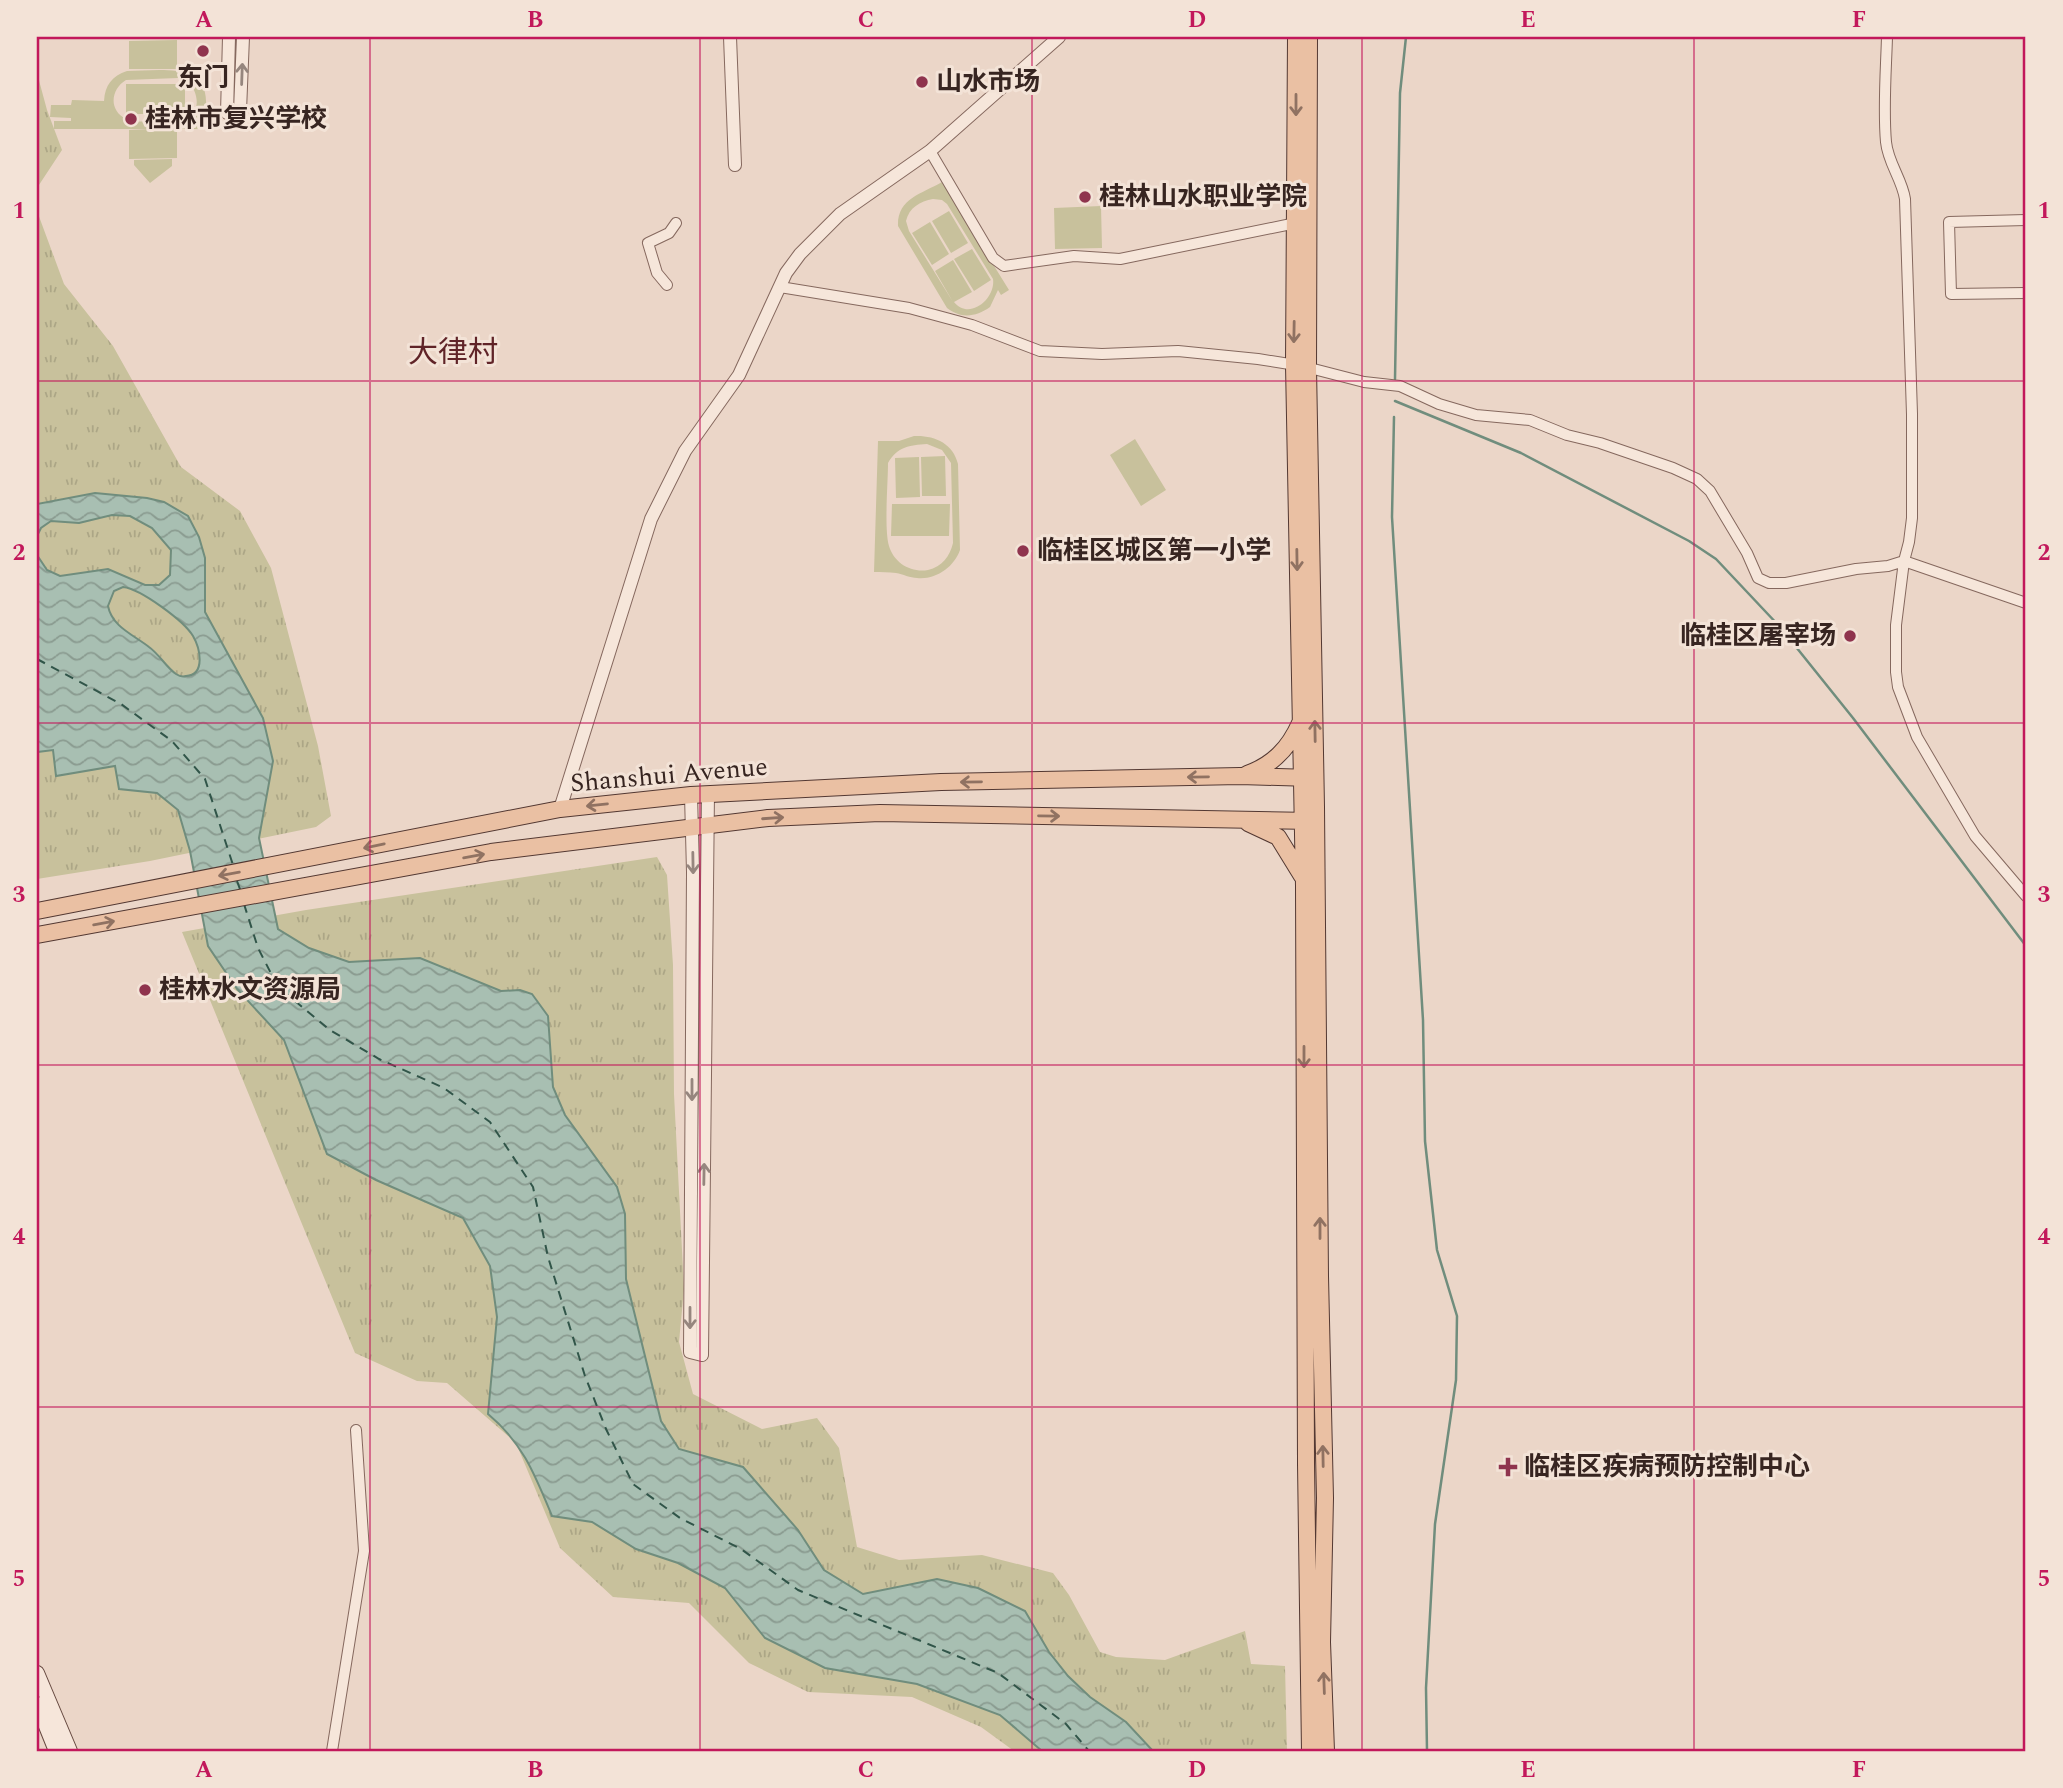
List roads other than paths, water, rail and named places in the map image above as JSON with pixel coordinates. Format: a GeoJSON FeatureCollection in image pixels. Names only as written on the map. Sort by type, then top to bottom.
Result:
{"type":"FeatureCollection","features":[{"type":"Feature","properties":{"kind":"main road"},"geometry":{"type":"LineString","coordinates":[[1296,37],[1296,223],[1325,1498],[1322,1642],[1326,1751]]}},
{"type":"Feature","properties":{"kind":"main road"},"geometry":{"type":"LineString","coordinates":[[1309,37],[1301,366],[1301,721],[1309,778]]}},
{"type":"Feature","properties":{"kind":"main road"},"geometry":{"type":"LineString","coordinates":[[1240,776],[1272,762],[1294,736],[1301,721]]}},
{"type":"Feature","properties":{"kind":"main road","name":"Shanshui Avenue"},"geometry":{"type":"LineString","coordinates":[[37,911],[560,809],[708,793],[942,782],[1240,776],[1309,778]]}},
{"type":"Feature","properties":{"kind":"main road","name":"Shanshui Avenue"},"geometry":{"type":"LineString","coordinates":[[37,935],[491,852],[768,818],[880,813],[1309,820]]}},
{"type":"Feature","properties":{"kind":"main road"},"geometry":{"type":"LineString","coordinates":[[1239,820],[1278,837],[1304,878]]}},
{"type":"Feature","properties":{"kind":"main road"},"geometry":{"type":"LineString","coordinates":[[1309,820],[1304,878],[1310,1751]]}},
{"type":"Feature","properties":{"kind":"main road"},"geometry":{"type":"LineString","coordinates":[[37,1672],[70,1751]]}},
{"type":"Feature","properties":{"kind":"main road"},"geometry":{"type":"LineString","coordinates":[[37,1704],[56,1751]]}},
{"type":"Feature","properties":{"kind":"street"},"geometry":{"type":"LineString","coordinates":[[229,37],[227,113],[240,111],[243,37]]}},
{"type":"Feature","properties":{"kind":"street"},"geometry":{"type":"LineString","coordinates":[[730,37],[735,165]]}},
{"type":"Feature","properties":{"kind":"street"},"geometry":{"type":"LineString","coordinates":[[560,809],[651,519],[685,451],[739,375],[780,286],[800,254],[840,214],[930,151],[1059,37]]}},
{"type":"Feature","properties":{"kind":"street"},"geometry":{"type":"LineString","coordinates":[[1887,37],[1886,143],[1891,163],[1903,186],[1912,414],[1912,518],[1896,625],[1898,687],[1917,737],[1975,836],[2026,897]]}},
{"type":"Feature","properties":{"kind":"street"},"geometry":{"type":"LineString","coordinates":[[930,151],[993,258],[1004,266],[1074,256],[1120,259],[1296,223]]}},
{"type":"Feature","properties":{"kind":"street"},"geometry":{"type":"LineString","coordinates":[[2026,220],[1949,222],[1951,294],[2026,293]]}},
{"type":"Feature","properties":{"kind":"street"},"geometry":{"type":"LineString","coordinates":[[667,285],[657,273],[648,243],[669,233],[676,223]]}},
{"type":"Feature","properties":{"kind":"street"},"geometry":{"type":"LineString","coordinates":[[780,286],[909,308],[972,325],[1018,344],[1048,352],[1193,352],[1301,366],[1364,382],[1402,387],[1433,401],[1476,415],[1530,420],[1573,437],[1601,443],[1686,473],[1710,491],[1747,553],[1758,578],[1769,583],[1786,583],[1904,561],[2026,603]]}},
{"type":"Feature","properties":{"kind":"street"},"geometry":{"type":"LineString","coordinates":[[691,795],[700,826],[702,1355],[690,1352],[700,826],[708,793]]}},
{"type":"Feature","properties":{"kind":"street"},"geometry":{"type":"LineString","coordinates":[[331,1751],[364,1551],[356,1430]]}},
{"type":"Feature","properties":{"kind":"water"},"geometry":{"type":"Polygon","coordinates":[[[95,493],[164,502],[188,516],[199,537],[205,558],[205,612],[263,718],[273,761],[259,838],[278,929],[309,948],[349,962],[420,958],[501,991],[520,990],[532,994],[548,1016],[553,1087],[565,1115],[617,1187],[625,1214],[626,1279],[661,1421],[679,1449],[743,1467],[798,1530],[824,1570],[863,1594],[937,1579],[978,1588],[1025,1611],[1049,1652],[1068,1676],[1090,1697],[1126,1722],[1153,1751],[1042,1751],[1000,1715],[917,1684],[825,1668],[765,1638],[725,1588],[678,1563],[636,1549],[592,1522],[552,1516],[534,1473],[519,1448],[488,1414],[497,1317],[490,1266],[463,1218],[376,1180],[327,1154],[284,1040],[237,989],[208,946],[190,851],[178,810],[157,793],[119,789],[115,766],[56,776],[53,750],[37,752],[37,555],[47,570],[60,576],[108,569],[145,585],[159,585],[170,575],[171,550],[152,528],[130,516],[112,515],[79,523],[51,521],[41,528],[37,536],[37,504],[95,493]],[[123,587],[114,591],[108,606],[114,620],[153,650],[176,674],[184,676],[197,671],[200,660],[193,636],[181,622],[131,589],[123,587]]]}},
{"type":"Feature","properties":{"kind":"waterway"},"geometry":{"type":"LineString","coordinates":[[1395,379],[1400,93],[1406,37]]}},
{"type":"Feature","properties":{"kind":"waterway"},"geometry":{"type":"LineString","coordinates":[[1395,401],[1521,453],[1689,541],[1716,559],[1780,627],[1853,718],[2026,946]]}},
{"type":"Feature","properties":{"kind":"waterway"},"geometry":{"type":"LineString","coordinates":[[1394,417],[1392,517],[1423,1020],[1425,1141],[1437,1250],[1457,1316],[1456,1380],[1435,1524],[1426,1688],[1427,1751]]}},
{"type":"Feature","properties":{"kind":"place","name":"东门"},"geometry":{"type":"Point","coordinates":[203,51]}},
{"type":"Feature","properties":{"kind":"place","name":"山水市场"},"geometry":{"type":"Point","coordinates":[922,82]}},
{"type":"Feature","properties":{"kind":"place","name":"桂林市复兴学校"},"geometry":{"type":"Point","coordinates":[131,119]}},
{"type":"Feature","properties":{"kind":"place","name":"桂林山水职业学院"},"geometry":{"type":"Point","coordinates":[1085,197]}},
{"type":"Feature","properties":{"kind":"place","name":"临桂区城区第一小学"},"geometry":{"type":"Point","coordinates":[1023,551]}},
{"type":"Feature","properties":{"kind":"place","name":"临桂区屠宰场"},"geometry":{"type":"Point","coordinates":[1850,636]}},
{"type":"Feature","properties":{"kind":"place","name":"桂林水文资源局"},"geometry":{"type":"Point","coordinates":[145,990]}},
{"type":"Feature","properties":{"kind":"place","name":"临桂区疾病预防控制中心"},"geometry":{"type":"Point","coordinates":[1508,1467]}},
{"type":"Feature","properties":{"kind":"district","name":"大律村"},"geometry":{"type":"Point","coordinates":[453,353]}}]}
